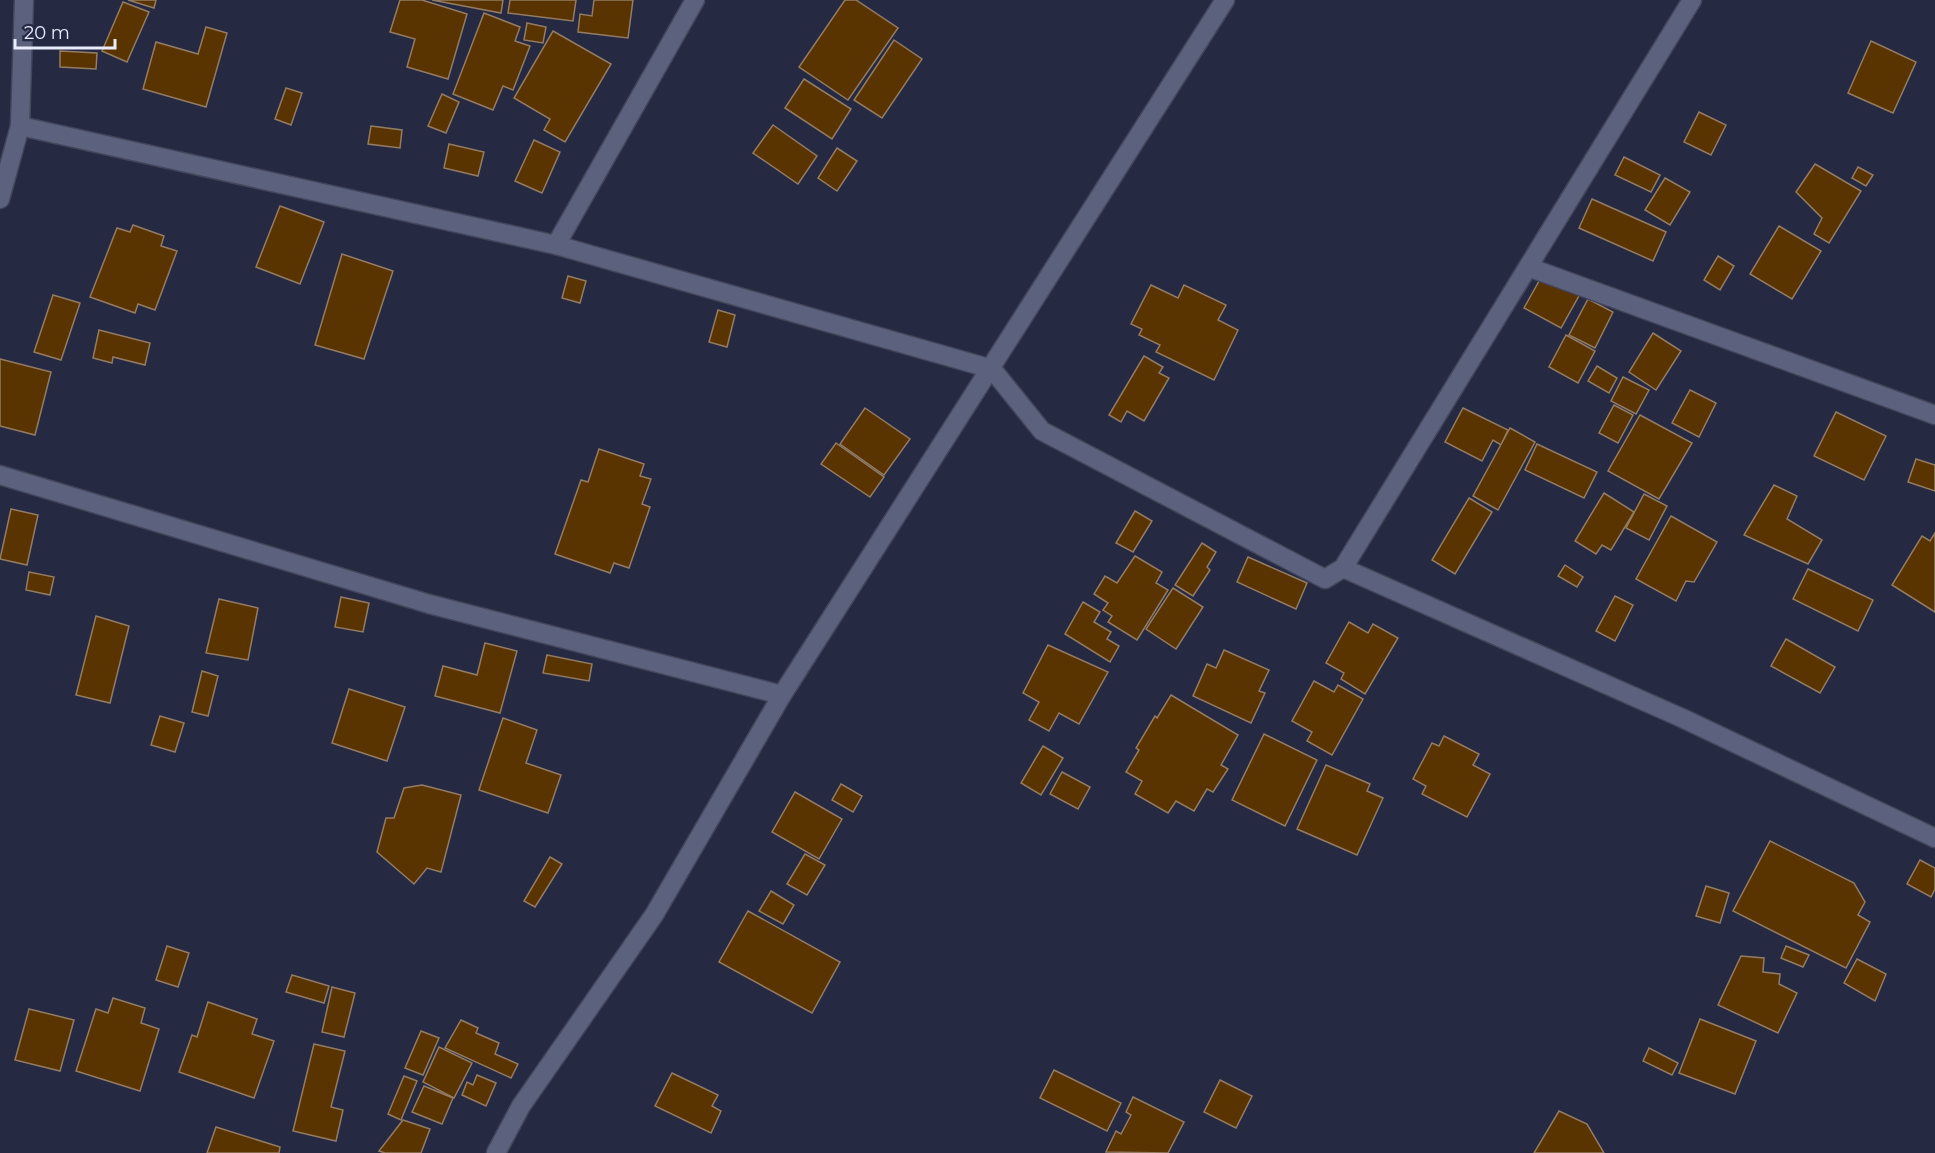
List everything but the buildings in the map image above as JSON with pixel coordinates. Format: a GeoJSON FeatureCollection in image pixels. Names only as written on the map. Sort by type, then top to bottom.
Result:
{"type":"FeatureCollection","features":[{"type":"Feature","properties":{"kind":"street"},"geometry":{"type":"LineString","coordinates":[[0,199],[20,126],[24,0]]}},
{"type":"Feature","properties":{"kind":"street"},"geometry":{"type":"LineString","coordinates":[[556,244],[695,0]]}},
{"type":"Feature","properties":{"kind":"street"},"geometry":{"type":"LineString","coordinates":[[496,1153],[521,1106],[654,915],[782,695],[1226,0]]}},
{"type":"Feature","properties":{"kind":"street"},"geometry":{"type":"LineString","coordinates":[[20,126],[556,244],[992,369],[1042,431],[1325,579],[1343,568],[1692,0]]}},
{"type":"Feature","properties":{"kind":"street"},"geometry":{"type":"LineString","coordinates":[[1528,267],[1935,415]]}},
{"type":"Feature","properties":{"kind":"street"},"geometry":{"type":"LineString","coordinates":[[0,475],[429,604],[782,695]]}},
{"type":"Feature","properties":{"kind":"street"},"geometry":{"type":"LineString","coordinates":[[1343,568],[1682,718],[1935,838]]}}]}
